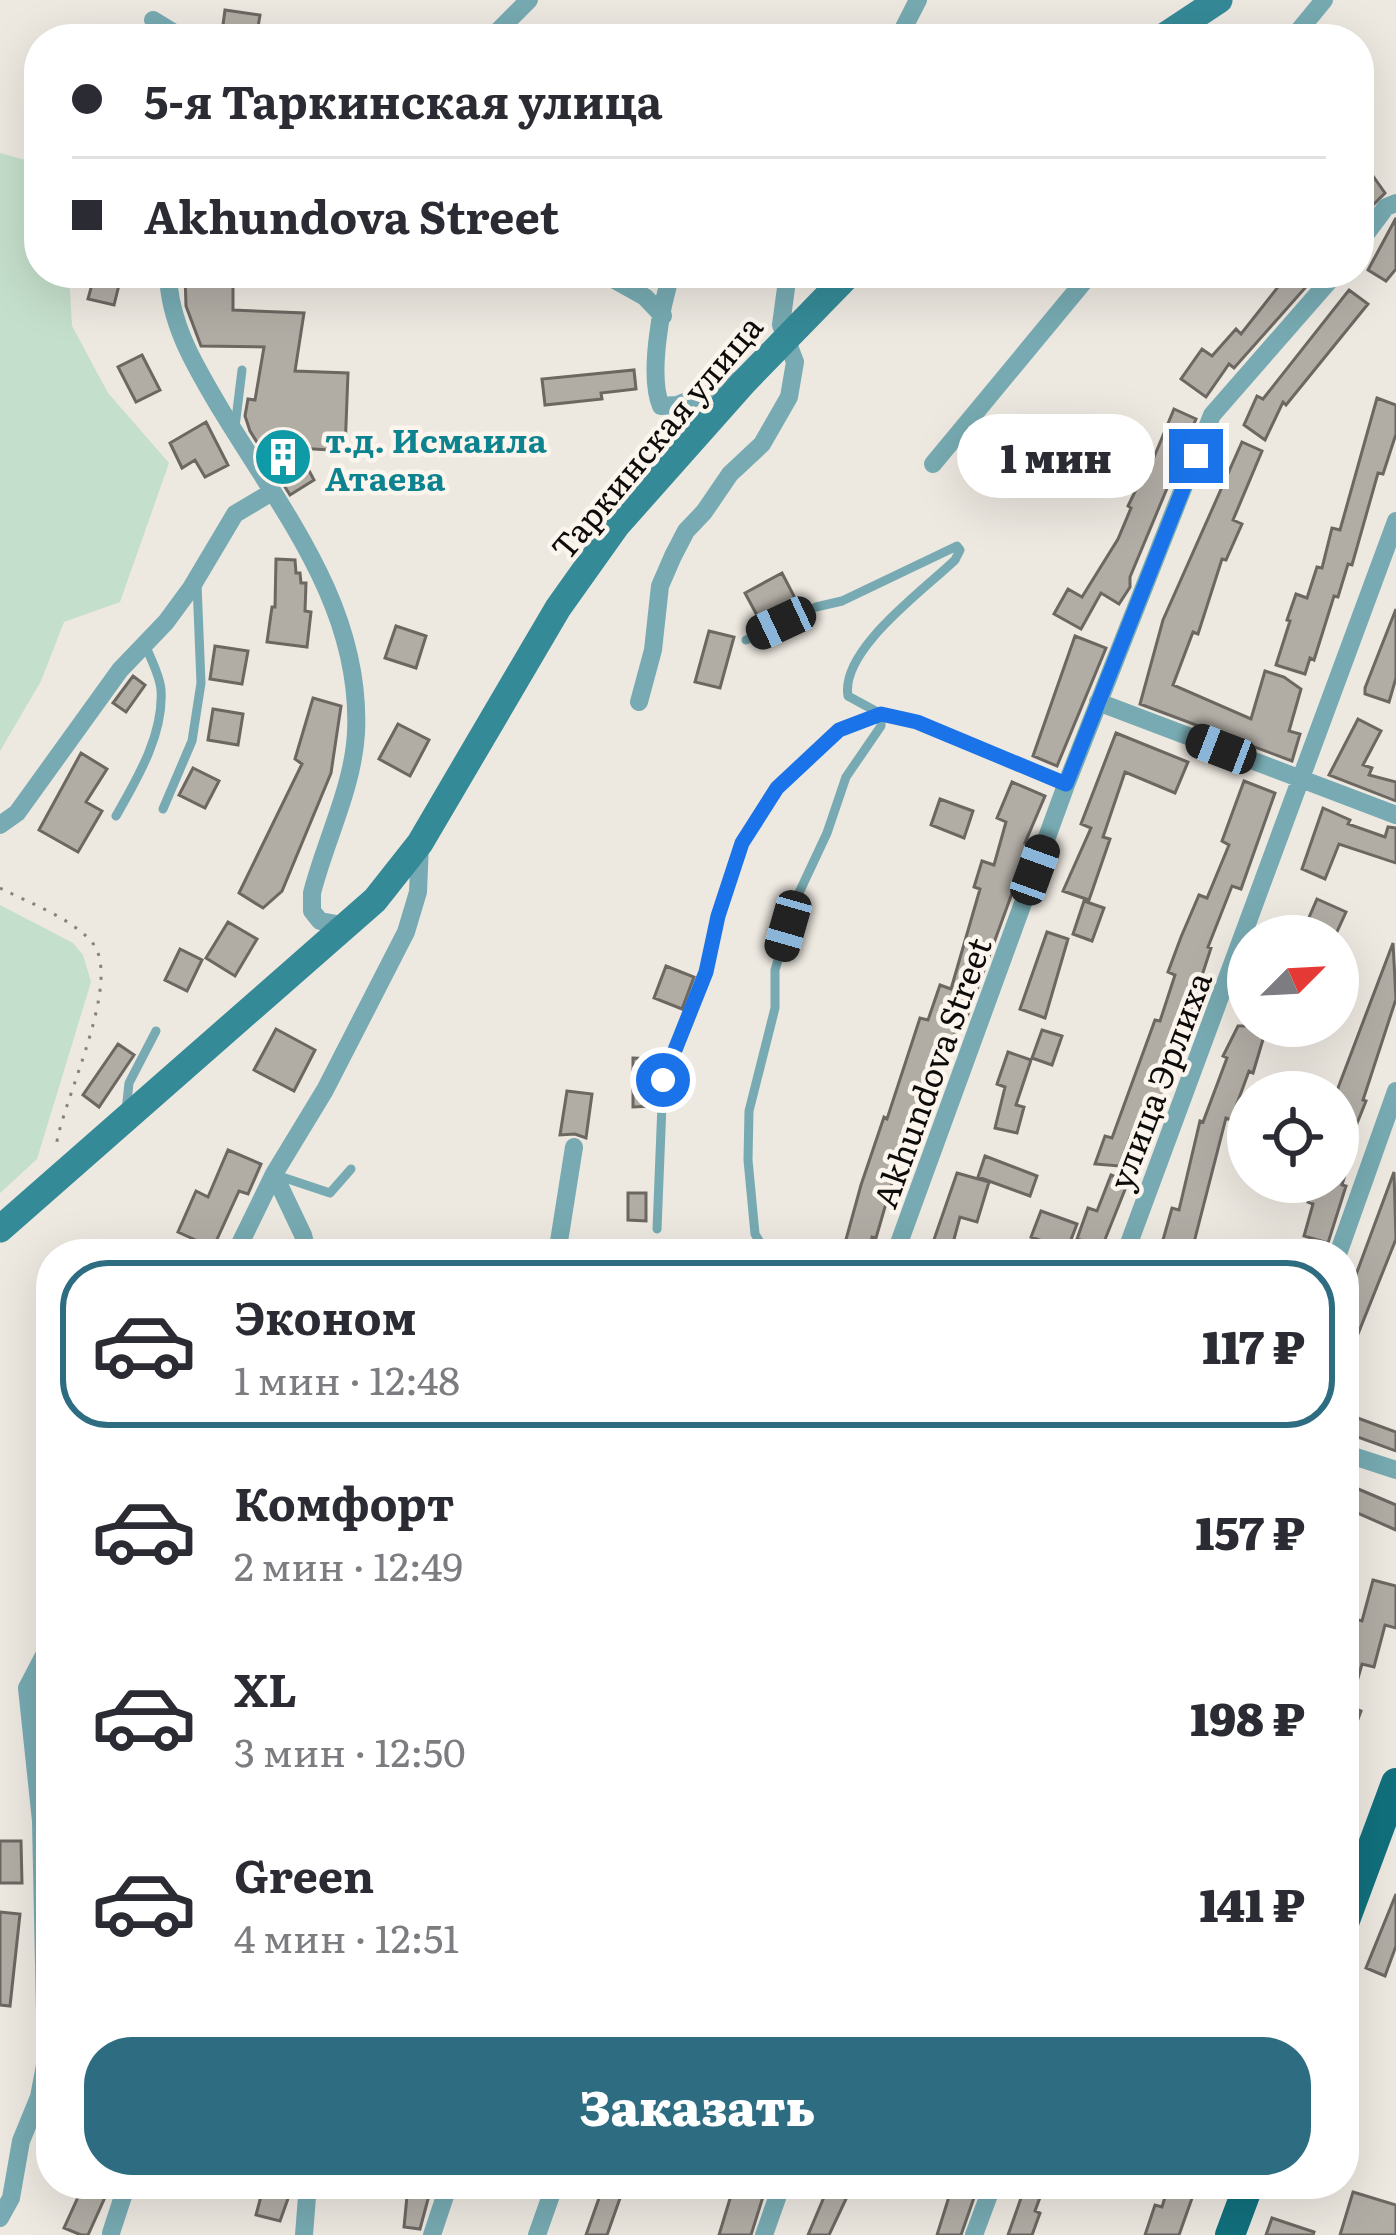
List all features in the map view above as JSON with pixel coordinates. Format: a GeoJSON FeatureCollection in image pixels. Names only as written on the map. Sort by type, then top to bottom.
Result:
{"type":"FeatureCollection","features":[{"type":"Feature","properties":{"kind":"main road"},"geometry":{"type":"LineString","coordinates":[[1359,1885],[1396,1783]]}},
{"type":"Feature","properties":{"kind":"main road"},"geometry":{"type":"LineString","coordinates":[[1359,1896],[1390,1832],[1396,1792]]}},
{"type":"Feature","properties":{"kind":"main road"},"geometry":{"type":"LineString","coordinates":[[1229,2235],[1242,2199]]}},
{"type":"Feature","properties":{"kind":"street"},"geometry":{"type":"LineString","coordinates":[[505,24],[529,0]]}},
{"type":"Feature","properties":{"kind":"street"},"geometry":{"type":"LineString","coordinates":[[1183,24],[1219,0]]}},
{"type":"Feature","properties":{"kind":"street"},"geometry":{"type":"LineString","coordinates":[[1304,24],[1324,0]]}},
{"type":"Feature","properties":{"kind":"street"},"geometry":{"type":"LineString","coordinates":[[153,20],[160,24]]}},
{"type":"Feature","properties":{"kind":"street"},"geometry":{"type":"LineString","coordinates":[[1374,223],[1386,207],[1396,203]]}},
{"type":"Feature","properties":{"kind":"street"},"geometry":{"type":"LineString","coordinates":[[168,288],[180,334],[334,598],[350,653],[356,734],[340,807],[312,893],[312,910],[320,921],[348,926]]}},
{"type":"Feature","properties":{"kind":"street"},"geometry":{"type":"LineString","coordinates":[[629,288],[663,316]]}},
{"type":"Feature","properties":{"kind":"street"},"geometry":{"type":"LineString","coordinates":[[669,288],[655,392],[661,406],[677,405],[739,377],[744,382]]}},
{"type":"Feature","properties":{"kind":"street"},"geometry":{"type":"LineString","coordinates":[[639,702],[653,650],[660,586],[673,556],[730,474],[762,444],[789,397],[795,362],[781,325],[786,288]]}},
{"type":"Feature","properties":{"kind":"street","name":"Таркинская улица"},"geometry":{"type":"LineString","coordinates":[[0,1229],[375,900],[420,843],[570,591],[617,525],[833,288]]}},
{"type":"Feature","properties":{"kind":"street"},"geometry":{"type":"LineString","coordinates":[[933,464],[1079,288]]}},
{"type":"Feature","properties":{"kind":"street","name":"Akhundova Street"},"geometry":{"type":"LineString","coordinates":[[900,1239],[1066,784],[1212,415],[1323,288]]}},
{"type":"Feature","properties":{"kind":"street"},"geometry":{"type":"LineString","coordinates":[[0,824],[17,813],[64,752],[87,712],[197,579],[235,514],[272,492]]}},
{"type":"Feature","properties":{"kind":"street","name":"улица Эрлиха"},"geometry":{"type":"LineString","coordinates":[[1131,1239],[1396,521]]}},
{"type":"Feature","properties":{"kind":"street"},"geometry":{"type":"LineString","coordinates":[[1098,702],[1396,815]]}},
{"type":"Feature","properties":{"kind":"street"},"geometry":{"type":"LineString","coordinates":[[242,1239],[406,932],[418,892],[420,843]]}},
{"type":"Feature","properties":{"kind":"street"},"geometry":{"type":"LineString","coordinates":[[1342,1239],[1396,1091]]}},
{"type":"Feature","properties":{"kind":"street"},"geometry":{"type":"LineString","coordinates":[[559,1239],[574,1147]]}},
{"type":"Feature","properties":{"kind":"street"},"geometry":{"type":"LineString","coordinates":[[274,1174],[302,1239]]}},
{"type":"Feature","properties":{"kind":"street"},"geometry":{"type":"LineString","coordinates":[[1359,1458],[1396,1470]]}},
{"type":"Feature","properties":{"kind":"street"},"geometry":{"type":"LineString","coordinates":[[36,1671],[27,1688],[36,1774]]}},
{"type":"Feature","properties":{"kind":"street"},"geometry":{"type":"LineString","coordinates":[[0,2218],[11,2198],[21,2140],[36,2105]]}},
{"type":"Feature","properties":{"kind":"street"},"geometry":{"type":"LineString","coordinates":[[111,2233],[122,2199]]}},
{"type":"Feature","properties":{"kind":"street"},"geometry":{"type":"LineString","coordinates":[[304,2235],[307,2199]]}},
{"type":"Feature","properties":{"kind":"street"},"geometry":{"type":"LineString","coordinates":[[432,2235],[443,2199]]}},
{"type":"Feature","properties":{"kind":"street"},"geometry":{"type":"LineString","coordinates":[[537,2235],[550,2199]]}},
{"type":"Feature","properties":{"kind":"street"},"geometry":{"type":"LineString","coordinates":[[764,2235],[777,2199]]}},
{"type":"Feature","properties":{"kind":"street"},"geometry":{"type":"LineString","coordinates":[[974,2235],[987,2199]]}},
{"type":"Feature","properties":{"kind":"lane"},"geometry":{"type":"LineString","coordinates":[[235,432],[242,370]]}},
{"type":"Feature","properties":{"kind":"lane"},"geometry":{"type":"LineString","coordinates":[[746,640],[957,546],[955,560],[872,638],[850,670],[848,696],[881,714],[917,722],[1066,784]]}},
{"type":"Feature","properties":{"kind":"lane"},"geometry":{"type":"LineString","coordinates":[[163,809],[192,741],[201,683],[197,579]]}},
{"type":"Feature","properties":{"kind":"lane"},"geometry":{"type":"LineString","coordinates":[[116,816],[140,775],[157,725],[161,687],[145,644]]}},
{"type":"Feature","properties":{"kind":"lane"},"geometry":{"type":"LineString","coordinates":[[657,1229],[663,1080],[706,972],[742,843],[777,788],[839,730],[881,714]]}},
{"type":"Feature","properties":{"kind":"lane"},"geometry":{"type":"LineString","coordinates":[[756,1239],[748,1160],[749,1112],[775,1008],[775,970],[798,895],[846,777],[881,726],[881,714]]}},
{"type":"Feature","properties":{"kind":"lane"},"geometry":{"type":"LineString","coordinates":[[126,1117],[129,1083],[156,1031]]}},
{"type":"Feature","properties":{"kind":"lane"},"geometry":{"type":"LineString","coordinates":[[274,1174],[330,1193],[351,1169]]}},
{"type":"Feature","properties":{"kind":"path"},"geometry":{"type":"LineString","coordinates":[[0,888],[58,917],[91,940],[100,953],[88,1048],[58,1132],[54,1181]]}},
{"type":"Feature","properties":{"kind":"green space"},"geometry":{"type":"Polygon","coordinates":[[[0,153],[24,160],[24,288],[70,288],[72,326],[108,393],[169,463],[120,602],[64,622],[41,681],[0,751],[0,153]]]}},
{"type":"Feature","properties":{"kind":"green space"},"geometry":{"type":"Polygon","coordinates":[[[0,905],[73,943],[83,955],[91,982],[37,1159],[0,1193],[0,905]]]}},
{"type":"Feature","properties":{"kind":"building"},"geometry":{"type":"Polygon","coordinates":[[[225,10],[260,15],[258,24],[223,24],[225,10]]]}},
{"type":"Feature","properties":{"kind":"building"},"geometry":{"type":"Polygon","coordinates":[[[1374,177],[1385,193],[1374,204],[1374,177]]]}},
{"type":"Feature","properties":{"kind":"building"},"geometry":{"type":"Polygon","coordinates":[[[1396,218],[1396,269],[1386,281],[1374,274],[1374,259],[1396,218]]]}},
{"type":"Feature","properties":{"kind":"building"},"geometry":{"type":"Polygon","coordinates":[[[91,288],[118,288],[114,305],[88,299],[91,288]]]}},
{"type":"Feature","properties":{"kind":"building"},"geometry":{"type":"Polygon","coordinates":[[[185,288],[233,288],[233,310],[304,313],[295,371],[348,373],[345,451],[297,448],[314,480],[290,495],[250,431],[245,416],[248,399],[255,400],[264,347],[201,346],[186,306],[185,288]]]}},
{"type":"Feature","properties":{"kind":"building"},"geometry":{"type":"Polygon","coordinates":[[[1277,288],[1305,288],[1234,368],[1229,364],[1206,397],[1181,379],[1202,349],[1212,356],[1236,329],[1241,334],[1277,288]]]}},
{"type":"Feature","properties":{"kind":"building"},"geometry":{"type":"Polygon","coordinates":[[[1349,290],[1368,304],[1286,405],[1283,402],[1265,440],[1244,425],[1257,396],[1263,399],[1349,290]]]}},
{"type":"Feature","properties":{"kind":"building"},"geometry":{"type":"Polygon","coordinates":[[[142,355],[160,390],[136,402],[118,367],[142,355]]]}},
{"type":"Feature","properties":{"kind":"building"},"geometry":{"type":"Polygon","coordinates":[[[634,370],[636,389],[601,393],[602,399],[545,405],[542,379],[634,370]]]}},
{"type":"Feature","properties":{"kind":"building"},"geometry":{"type":"Polygon","coordinates":[[[1377,398],[1396,405],[1396,434],[1383,474],[1378,473],[1352,565],[1348,564],[1338,597],[1334,596],[1305,674],[1276,665],[1296,594],[1307,598],[1317,567],[1322,568],[1332,528],[1340,530],[1377,398]]]}},
{"type":"Feature","properties":{"kind":"building"},"geometry":{"type":"Polygon","coordinates":[[[1174,409],[1196,419],[1130,577],[1130,587],[1119,604],[1101,593],[1081,629],[1054,614],[1068,589],[1082,597],[1118,539],[1128,506],[1174,409]]]}},
{"type":"Feature","properties":{"kind":"building"},"geometry":{"type":"Polygon","coordinates":[[[206,422],[228,465],[205,477],[195,460],[182,468],[170,443],[206,422]]]}},
{"type":"Feature","properties":{"kind":"building"},"geometry":{"type":"Polygon","coordinates":[[[1242,442],[1262,451],[1233,520],[1242,524],[1226,560],[1222,559],[1198,634],[1193,632],[1173,685],[1251,719],[1265,671],[1284,677],[1301,689],[1289,731],[1300,734],[1292,761],[1140,704],[1163,620],[1242,442]]]}},
{"type":"Feature","properties":{"kind":"building"},"geometry":{"type":"Polygon","coordinates":[[[276,559],[295,560],[296,573],[306,583],[305,611],[311,612],[307,647],[267,642],[275,607],[276,559]]]}},
{"type":"Feature","properties":{"kind":"building"},"geometry":{"type":"Polygon","coordinates":[[[782,573],[796,600],[759,619],[745,593],[782,573]]]}},
{"type":"Feature","properties":{"kind":"building"},"geometry":{"type":"Polygon","coordinates":[[[1396,609],[1396,678],[1389,702],[1365,694],[1365,688],[1396,609]]]}},
{"type":"Feature","properties":{"kind":"building"},"geometry":{"type":"Polygon","coordinates":[[[396,626],[426,636],[416,668],[385,658],[396,626]]]}},
{"type":"Feature","properties":{"kind":"building"},"geometry":{"type":"Polygon","coordinates":[[[709,631],[734,637],[720,688],[695,682],[709,631]]]}},
{"type":"Feature","properties":{"kind":"building"},"geometry":{"type":"Polygon","coordinates":[[[1075,636],[1106,648],[1057,766],[1033,756],[1075,636]]]}},
{"type":"Feature","properties":{"kind":"building"},"geometry":{"type":"Polygon","coordinates":[[[215,646],[248,651],[242,684],[210,679],[215,646]]]}},
{"type":"Feature","properties":{"kind":"building"},"geometry":{"type":"Polygon","coordinates":[[[133,676],[145,685],[126,712],[113,703],[133,676]]]}},
{"type":"Feature","properties":{"kind":"building"},"geometry":{"type":"Polygon","coordinates":[[[313,698],[341,706],[331,773],[282,891],[263,908],[239,893],[302,764],[295,759],[313,698]]]}},
{"type":"Feature","properties":{"kind":"building"},"geometry":{"type":"Polygon","coordinates":[[[213,709],[243,714],[238,745],[208,740],[213,709]]]}},
{"type":"Feature","properties":{"kind":"building"},"geometry":{"type":"Polygon","coordinates":[[[1358,719],[1381,731],[1363,765],[1372,768],[1369,775],[1396,782],[1396,801],[1329,775],[1358,719]]]}},
{"type":"Feature","properties":{"kind":"building"},"geometry":{"type":"Polygon","coordinates":[[[398,724],[429,740],[410,776],[379,759],[398,724]]]}},
{"type":"Feature","properties":{"kind":"building"},"geometry":{"type":"Polygon","coordinates":[[[1116,733],[1188,762],[1175,793],[1125,772],[1103,837],[1110,839],[1089,900],[1063,891],[1091,828],[1081,824],[1116,733]]]}},
{"type":"Feature","properties":{"kind":"building"},"geometry":{"type":"Polygon","coordinates":[[[81,753],[107,769],[86,802],[102,811],[78,852],[39,830],[81,753]]]}},
{"type":"Feature","properties":{"kind":"building"},"geometry":{"type":"Polygon","coordinates":[[[193,768],[219,781],[205,808],[179,795],[193,768]]]}},
{"type":"Feature","properties":{"kind":"building"},"geometry":{"type":"Polygon","coordinates":[[[1244,781],[1275,793],[1241,889],[1232,886],[1208,947],[1160,1104],[1145,1140],[1131,1135],[1119,1166],[1095,1164],[1105,1136],[1112,1138],[1155,1020],[1160,1021],[1175,975],[1168,972],[1181,937],[1199,895],[1207,898],[1229,845],[1222,841],[1244,781]]]}},
{"type":"Feature","properties":{"kind":"building"},"geometry":{"type":"Polygon","coordinates":[[[1012,782],[1045,796],[964,1025],[958,1023],[928,1109],[920,1107],[902,1163],[898,1162],[876,1238],[846,1239],[920,1018],[928,1020],[940,985],[951,989],[980,889],[974,887],[982,861],[994,865],[1006,822],[997,818],[1012,782]]]}},
{"type":"Feature","properties":{"kind":"building"},"geometry":{"type":"Polygon","coordinates":[[[940,799],[973,811],[964,838],[931,825],[940,799]]]}},
{"type":"Feature","properties":{"kind":"building"},"geometry":{"type":"Polygon","coordinates":[[[1323,808],[1350,820],[1348,824],[1385,837],[1388,827],[1396,828],[1396,863],[1339,844],[1325,879],[1302,869],[1323,808]]]}},
{"type":"Feature","properties":{"kind":"building"},"geometry":{"type":"Polygon","coordinates":[[[1317,899],[1346,912],[1345,915],[1310,915],[1317,899]]]}},
{"type":"Feature","properties":{"kind":"building"},"geometry":{"type":"Polygon","coordinates":[[[1084,901],[1104,908],[1092,941],[1073,934],[1084,901]]]}},
{"type":"Feature","properties":{"kind":"building"},"geometry":{"type":"Polygon","coordinates":[[[228,922],[257,939],[235,976],[206,958],[228,922]]]}},
{"type":"Feature","properties":{"kind":"building"},"geometry":{"type":"Polygon","coordinates":[[[1047,932],[1068,939],[1045,1018],[1020,1009],[1047,932]]]}},
{"type":"Feature","properties":{"kind":"building"},"geometry":{"type":"Polygon","coordinates":[[[1393,943],[1396,999],[1359,1118],[1359,1071],[1344,1071],[1354,1047],[1359,1047],[1359,1033],[1393,943]]]}},
{"type":"Feature","properties":{"kind":"building"},"geometry":{"type":"Polygon","coordinates":[[[180,949],[202,960],[187,991],[165,980],[180,949]]]}},
{"type":"Feature","properties":{"kind":"building"},"geometry":{"type":"Polygon","coordinates":[[[666,966],[694,977],[682,1009],[654,998],[666,966]]]}},
{"type":"Feature","properties":{"kind":"building"},"geometry":{"type":"Polygon","coordinates":[[[276,1029],[315,1050],[294,1091],[254,1070],[276,1029]]]}},
{"type":"Feature","properties":{"kind":"building"},"geometry":{"type":"Polygon","coordinates":[[[1042,1030],[1062,1036],[1052,1065],[1032,1058],[1042,1030]]]}},
{"type":"Feature","properties":{"kind":"building"},"geometry":{"type":"Polygon","coordinates":[[[118,1044],[134,1055],[99,1107],[83,1095],[118,1044]]]}},
{"type":"Feature","properties":{"kind":"building"},"geometry":{"type":"Polygon","coordinates":[[[1228,1047],[1261,1047],[1254,1071],[1227,1071],[1227,1118],[1195,1239],[1163,1239],[1172,1208],[1179,1210],[1200,1121],[1227,1058],[1223,1056],[1228,1047]]]}},
{"type":"Feature","properties":{"kind":"building"},"geometry":{"type":"Polygon","coordinates":[[[1008,1052],[1031,1060],[1016,1105],[1024,1107],[1017,1133],[995,1128],[1005,1087],[997,1084],[1008,1052]]]}},
{"type":"Feature","properties":{"kind":"building"},"geometry":{"type":"Polygon","coordinates":[[[633,1058],[654,1059],[653,1106],[633,1107],[633,1058]]]}},
{"type":"Feature","properties":{"kind":"building"},"geometry":{"type":"Polygon","coordinates":[[[567,1091],[592,1094],[586,1138],[560,1135],[567,1091]]]}},
{"type":"Feature","properties":{"kind":"building"},"geometry":{"type":"Polygon","coordinates":[[[228,1150],[261,1164],[248,1194],[239,1191],[217,1239],[193,1239],[178,1232],[196,1191],[208,1197],[228,1150]]]}},
{"type":"Feature","properties":{"kind":"building"},"geometry":{"type":"Polygon","coordinates":[[[985,1156],[1037,1176],[1030,1196],[978,1177],[985,1156]]]}},
{"type":"Feature","properties":{"kind":"building"},"geometry":{"type":"Polygon","coordinates":[[[1394,1172],[1396,1239],[1359,1332],[1359,1266],[1394,1172]]]}},
{"type":"Feature","properties":{"kind":"building"},"geometry":{"type":"Polygon","coordinates":[[[957,1173],[989,1182],[977,1222],[960,1217],[954,1239],[934,1239],[957,1173]]]}},
{"type":"Feature","properties":{"kind":"building"},"geometry":{"type":"Polygon","coordinates":[[[1111,1175],[1128,1182],[1105,1239],[1077,1239],[1088,1208],[1097,1211],[1111,1175]]]}},
{"type":"Feature","properties":{"kind":"building"},"geometry":{"type":"Polygon","coordinates":[[[628,1193],[646,1193],[646,1221],[628,1220],[628,1193]]]}},
{"type":"Feature","properties":{"kind":"building"},"geometry":{"type":"Polygon","coordinates":[[[1341,1203],[1329,1239],[1304,1236],[1313,1204],[1341,1203]]]}},
{"type":"Feature","properties":{"kind":"building"},"geometry":{"type":"Polygon","coordinates":[[[1041,1211],[1077,1224],[1071,1239],[1031,1237],[1041,1211]]]}},
{"type":"Feature","properties":{"kind":"building"},"geometry":{"type":"Polygon","coordinates":[[[1359,1418],[1396,1432],[1396,1451],[1359,1437],[1359,1418]]]}},
{"type":"Feature","properties":{"kind":"building"},"geometry":{"type":"Polygon","coordinates":[[[1359,1489],[1396,1505],[1396,1530],[1359,1514],[1359,1489]]]}},
{"type":"Feature","properties":{"kind":"building"},"geometry":{"type":"Polygon","coordinates":[[[1373,1580],[1396,1586],[1396,1628],[1385,1625],[1374,1667],[1362,1664],[1359,1674],[1359,1620],[1373,1580]]]}},
{"type":"Feature","properties":{"kind":"building"},"geometry":{"type":"Polygon","coordinates":[[[0,1841],[21,1841],[22,1883],[0,1883],[0,1841]]]}},
{"type":"Feature","properties":{"kind":"building"},"geometry":{"type":"Polygon","coordinates":[[[1396,1894],[1396,1946],[1385,1976],[1366,1968],[1396,1894]]]}},
{"type":"Feature","properties":{"kind":"building"},"geometry":{"type":"Polygon","coordinates":[[[0,1912],[20,1914],[10,2006],[0,2005],[0,1912]]]}},
{"type":"Feature","properties":{"kind":"building"},"geometry":{"type":"Polygon","coordinates":[[[1359,2194],[1396,2205],[1396,2235],[1340,2235],[1351,2199],[1359,2199],[1359,2194]]]}},
{"type":"Feature","properties":{"kind":"building"},"geometry":{"type":"Polygon","coordinates":[[[77,2199],[104,2199],[88,2235],[64,2228],[77,2199]]]}},
{"type":"Feature","properties":{"kind":"building"},"geometry":{"type":"Polygon","coordinates":[[[260,2199],[288,2199],[280,2221],[256,2215],[260,2199]]]}},
{"type":"Feature","properties":{"kind":"building"},"geometry":{"type":"Polygon","coordinates":[[[407,2199],[428,2199],[420,2229],[404,2227],[407,2199]]]}},
{"type":"Feature","properties":{"kind":"building"},"geometry":{"type":"Polygon","coordinates":[[[599,2199],[620,2199],[607,2235],[586,2235],[599,2199]]]}},
{"type":"Feature","properties":{"kind":"building"},"geometry":{"type":"Polygon","coordinates":[[[730,2199],[762,2199],[751,2235],[719,2235],[730,2199]]]}},
{"type":"Feature","properties":{"kind":"building"},"geometry":{"type":"Polygon","coordinates":[[[823,2199],[846,2199],[829,2235],[808,2235],[823,2199]]]}},
{"type":"Feature","properties":{"kind":"building"},"geometry":{"type":"Polygon","coordinates":[[[948,2199],[974,2199],[961,2235],[937,2235],[948,2199]]]}},
{"type":"Feature","properties":{"kind":"building"},"geometry":{"type":"Polygon","coordinates":[[[1021,2199],[1039,2199],[1032,2235],[1008,2235],[1021,2199]]]}},
{"type":"Feature","properties":{"kind":"building"},"geometry":{"type":"Polygon","coordinates":[[[1164,2199],[1192,2199],[1179,2235],[1145,2235],[1155,2205],[1162,2207],[1164,2199]]]}},
{"type":"Feature","properties":{"kind":"building"},"geometry":{"type":"Polygon","coordinates":[[[1272,2218],[1314,2232],[1313,2235],[1266,2235],[1272,2218]]]}},
{"type":"Feature","properties":{"kind":"place","name":"т.д. Исмаила Атаева"},"geometry":{"type":"Point","coordinates":[283,457]}},
{"type":"Feature","properties":{"kind":"route"},"geometry":{"type":"LineString","coordinates":[[663,1080],[706,972],[742,843],[777,788],[839,730],[881,714],[917,722],[1066,784],[1196,456]]}}]}
